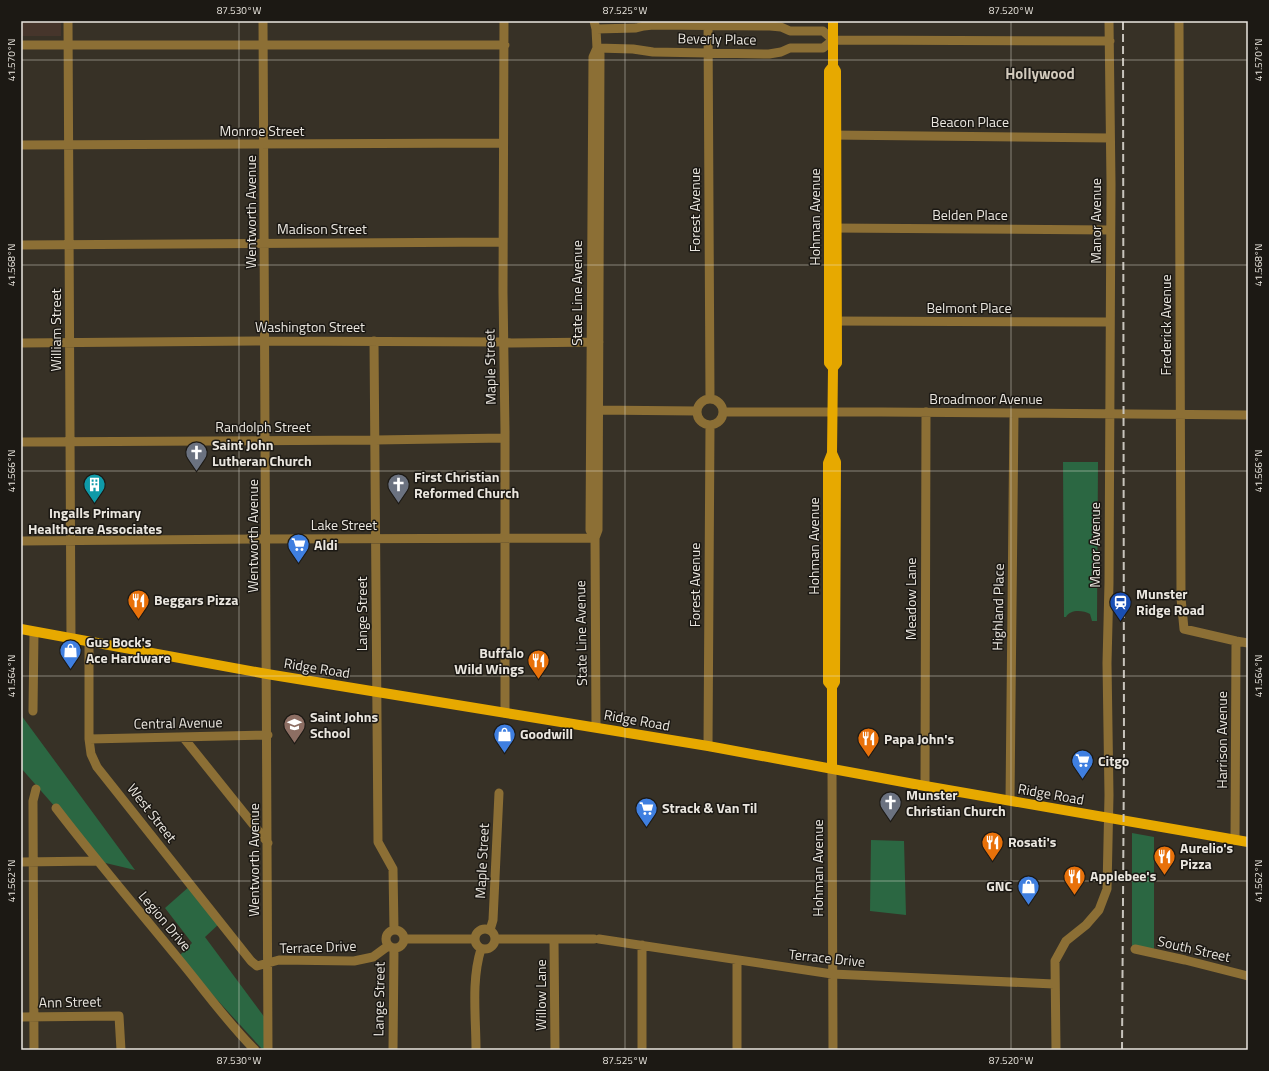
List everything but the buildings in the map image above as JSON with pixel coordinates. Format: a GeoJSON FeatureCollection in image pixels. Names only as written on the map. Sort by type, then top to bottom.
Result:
{"type":"FeatureCollection","features":[{"type":"Feature","properties":{"kind":"main road","name":"Hohman Avenue"},"geometry":{"type":"LineString","coordinates":[[832,769],[832,686],[828,682],[828,462],[832,453],[833,412],[833,368],[830,363],[833,321],[833,135],[829,71],[833,66],[833,21]]}},
{"type":"Feature","properties":{"kind":"main road","name":"Ridge Road"},"geometry":{"type":"LineString","coordinates":[[21,630],[267,674],[708,746],[925,786],[1248,842]]}},
{"type":"Feature","properties":{"kind":"street","name":"William Street"},"geometry":{"type":"LineString","coordinates":[[68,21],[71,639]]}},
{"type":"Feature","properties":{"kind":"street","name":"Wentworth Avenue"},"geometry":{"type":"LineString","coordinates":[[263,21],[268,735],[268,1050]]}},
{"type":"Feature","properties":{"kind":"street","name":"Maple Street"},"geometry":{"type":"LineString","coordinates":[[504,21],[503,342],[505,438],[505,713]]}},
{"type":"Feature","properties":{"kind":"street","name":"Manor Avenue"},"geometry":{"type":"LineString","coordinates":[[1056,1050],[1054,984],[1055,961],[1066,942],[1086,925],[1099,910],[1107,889],[1107,663],[1110,414],[1110,21]]}},
{"type":"Feature","properties":{"kind":"street","name":"Frederick Avenue"},"geometry":{"type":"LineString","coordinates":[[1179,21],[1181,598],[1184,628],[1236,641]]}},
{"type":"Feature","properties":{"kind":"street","name":"Beverly Place"},"geometry":{"type":"LineString","coordinates":[[596,24],[636,28],[653,25],[708,23],[770,26],[790,30],[823,30],[833,40]]}},
{"type":"Feature","properties":{"kind":"street","name":"Forest Avenue"},"geometry":{"type":"LineString","coordinates":[[708,23],[710,399]]}},
{"type":"Feature","properties":{"kind":"street","name":"State Line Avenue"},"geometry":{"type":"LineString","coordinates":[[596,24],[596,48],[600,54],[595,205],[594,410],[590,530],[594,538],[596,727]]}},
{"type":"Feature","properties":{"kind":"street","name":"Beverly Place"},"geometry":{"type":"LineString","coordinates":[[596,48],[633,49],[650,52],[769,54],[781,52],[790,48],[824,48],[833,40],[1110,41]]}},
{"type":"Feature","properties":{"kind":"street"},"geometry":{"type":"LineString","coordinates":[[21,46],[504,45]]}},
{"type":"Feature","properties":{"kind":"street","name":"Beacon Place"},"geometry":{"type":"LineString","coordinates":[[833,135],[1110,138]]}},
{"type":"Feature","properties":{"kind":"street","name":"Monroe Street"},"geometry":{"type":"LineString","coordinates":[[21,145],[503,143]]}},
{"type":"Feature","properties":{"kind":"street","name":"Belden Place"},"geometry":{"type":"LineString","coordinates":[[833,228],[1110,230]]}},
{"type":"Feature","properties":{"kind":"street","name":"Madison Street"},"geometry":{"type":"LineString","coordinates":[[21,245],[503,242]]}},
{"type":"Feature","properties":{"kind":"street","name":"Belmont Place"},"geometry":{"type":"LineString","coordinates":[[833,321],[1109,322]]}},
{"type":"Feature","properties":{"kind":"street","name":"Washington Street"},"geometry":{"type":"LineString","coordinates":[[21,344],[265,341],[511,343],[595,342]]}},
{"type":"Feature","properties":{"kind":"street","name":"Lange Street"},"geometry":{"type":"LineString","coordinates":[[374,341],[378,842],[393,869],[394,930]]}},
{"type":"Feature","properties":{"kind":"street"},"geometry":{"type":"LineString","coordinates":[[710,399],[721,404],[723,412],[719,421],[710,425],[702,422],[697,416],[697,407],[702,401],[710,399]]}},
{"type":"Feature","properties":{"kind":"street"},"geometry":{"type":"LineString","coordinates":[[594,410],[697,411]]}},
{"type":"Feature","properties":{"kind":"street","name":"Broadmoor Avenue"},"geometry":{"type":"LineString","coordinates":[[723,412],[1248,415]]}},
{"type":"Feature","properties":{"kind":"street","name":"Meadow Lane"},"geometry":{"type":"LineString","coordinates":[[925,786],[926,412]]}},
{"type":"Feature","properties":{"kind":"street","name":"Highland Place"},"geometry":{"type":"LineString","coordinates":[[1010,800],[1014,413]]}},
{"type":"Feature","properties":{"kind":"street","name":"Forest Avenue"},"geometry":{"type":"LineString","coordinates":[[708,746],[710,425]]}},
{"type":"Feature","properties":{"kind":"street","name":"Randolph Street"},"geometry":{"type":"LineString","coordinates":[[21,442],[505,438]]}},
{"type":"Feature","properties":{"kind":"street","name":"Lake Street"},"geometry":{"type":"LineString","coordinates":[[21,541],[594,538]]}},
{"type":"Feature","properties":{"kind":"street"},"geometry":{"type":"LineString","coordinates":[[33,711],[34,632]]}},
{"type":"Feature","properties":{"kind":"street"},"geometry":{"type":"LineString","coordinates":[[1236,641],[1248,643]]}},
{"type":"Feature","properties":{"kind":"street","name":"Harrison Avenue"},"geometry":{"type":"LineString","coordinates":[[1235,840],[1236,641]]}},
{"type":"Feature","properties":{"kind":"street","name":"West Street"},"geometry":{"type":"LineString","coordinates":[[89,642],[89,738],[91,754],[97,767],[251,961],[257,966],[268,963]]}},
{"type":"Feature","properties":{"kind":"street","name":"Central Avenue"},"geometry":{"type":"LineString","coordinates":[[89,738],[268,735]]}},
{"type":"Feature","properties":{"kind":"street"},"geometry":{"type":"LineString","coordinates":[[183,737],[268,843]]}},
{"type":"Feature","properties":{"kind":"street","name":"Hohman Avenue"},"geometry":{"type":"LineString","coordinates":[[832,769],[833,1050]]}},
{"type":"Feature","properties":{"kind":"street"},"geometry":{"type":"LineString","coordinates":[[34,1050],[33,862],[34,801],[36,789]]}},
{"type":"Feature","properties":{"kind":"street","name":"Maple Street"},"geometry":{"type":"LineString","coordinates":[[490,930],[493,920],[499,793]]}},
{"type":"Feature","properties":{"kind":"street","name":"Legion Drive"},"geometry":{"type":"LineString","coordinates":[[56,808],[97,861],[178,957],[240,1035],[255,1050]]}},
{"type":"Feature","properties":{"kind":"street"},"geometry":{"type":"LineString","coordinates":[[21,862],[97,861]]}},
{"type":"Feature","properties":{"kind":"street"},"geometry":{"type":"LineString","coordinates":[[485,928],[494,934],[495,939],[491,947],[488,949],[481,949],[476,945],[474,939],[479,930],[485,928]]}},
{"type":"Feature","properties":{"kind":"street"},"geometry":{"type":"LineString","coordinates":[[394,930],[400,932],[404,939],[402,945],[391,947],[385,941],[385,937],[389,932],[394,930]]}},
{"type":"Feature","properties":{"kind":"street"},"geometry":{"type":"LineString","coordinates":[[404,939],[474,939]]}},
{"type":"Feature","properties":{"kind":"street","name":"Terrace Drive"},"geometry":{"type":"LineString","coordinates":[[495,939],[597,939],[832,974],[1054,984]]}},
{"type":"Feature","properties":{"kind":"street","name":"Willow Lane"},"geometry":{"type":"LineString","coordinates":[[554,939],[555,1050]]}},
{"type":"Feature","properties":{"kind":"street"},"geometry":{"type":"LineString","coordinates":[[642,945],[642,1050]]}},
{"type":"Feature","properties":{"kind":"street","name":"Lange Street"},"geometry":{"type":"LineString","coordinates":[[391,947],[392,1050]]}},
{"type":"Feature","properties":{"kind":"street","name":"Terrace Drive"},"geometry":{"type":"LineString","coordinates":[[268,963],[279,960],[354,961],[373,957],[391,947]]}},
{"type":"Feature","properties":{"kind":"street"},"geometry":{"type":"LineString","coordinates":[[476,1050],[475,980],[481,949]]}},
{"type":"Feature","properties":{"kind":"street","name":"South Street"},"geometry":{"type":"LineString","coordinates":[[1134,949],[1248,976]]}},
{"type":"Feature","properties":{"kind":"street"},"geometry":{"type":"LineString","coordinates":[[737,961],[737,1050]]}},
{"type":"Feature","properties":{"kind":"street","name":"Ann Street"},"geometry":{"type":"LineString","coordinates":[[21,1017],[119,1016],[121,1050]]}},
{"type":"Feature","properties":{"kind":"shaded area"},"geometry":{"type":"Polygon","coordinates":[[[21,21],[61,21],[61,36],[21,36],[21,21]]]}},
{"type":"Feature","properties":{"kind":"green space"},"geometry":{"type":"Polygon","coordinates":[[[1063,462],[1098,462],[1097,621],[1092,621],[1090,614],[1080,611],[1074,611],[1064,617],[1063,462]]]}},
{"type":"Feature","properties":{"kind":"green space"},"geometry":{"type":"Polygon","coordinates":[[[21,715],[135,870],[97,861],[56,808],[21,768],[21,715]]]}},
{"type":"Feature","properties":{"kind":"green space"},"geometry":{"type":"Polygon","coordinates":[[[1132,833],[1154,837],[1154,952],[1132,947],[1132,833]]]}},
{"type":"Feature","properties":{"kind":"green space"},"geometry":{"type":"Polygon","coordinates":[[[871,840],[904,841],[906,915],[870,911],[871,840]]]}},
{"type":"Feature","properties":{"kind":"green space"},"geometry":{"type":"Polygon","coordinates":[[[191,885],[220,923],[205,937],[268,1022],[268,1050],[263,1050],[178,957],[192,943],[165,908],[191,885]]]}},
{"type":"Feature","properties":{"kind":"railway"},"geometry":{"type":"LineString","coordinates":[[1122,1050],[1124,754],[1123,21]]}},
{"type":"Feature","properties":{"kind":"place","name":"Saint John Lutheran Church"},"geometry":{"type":"Point","coordinates":[196,472]}},
{"type":"Feature","properties":{"kind":"place","name":"Ingalls Primary Healthcare Associates"},"geometry":{"type":"Point","coordinates":[95,504]}},
{"type":"Feature","properties":{"kind":"place","name":"First Christian Reformed Church"},"geometry":{"type":"Point","coordinates":[398,504]}},
{"type":"Feature","properties":{"kind":"place","name":"Aldi"},"geometry":{"type":"Point","coordinates":[298,564]}},
{"type":"Feature","properties":{"kind":"place","name":"Beggars Pizza"},"geometry":{"type":"Point","coordinates":[138,620]}},
{"type":"Feature","properties":{"kind":"place","name":"Munster Ridge Road"},"geometry":{"type":"Point","coordinates":[1120,622]}},
{"type":"Feature","properties":{"kind":"place","name":"Gus Bock's Ace Hardware"},"geometry":{"type":"Point","coordinates":[71,670]}},
{"type":"Feature","properties":{"kind":"place","name":"Buffalo Wild Wings"},"geometry":{"type":"Point","coordinates":[539,680]}},
{"type":"Feature","properties":{"kind":"place","name":"Saint Johns School"},"geometry":{"type":"Point","coordinates":[294,744]}},
{"type":"Feature","properties":{"kind":"place","name":"Goodwill"},"geometry":{"type":"Point","coordinates":[504,754]}},
{"type":"Feature","properties":{"kind":"place","name":"Papa John's"},"geometry":{"type":"Point","coordinates":[868,758]}},
{"type":"Feature","properties":{"kind":"place","name":"Citgo"},"geometry":{"type":"Point","coordinates":[1083,780]}},
{"type":"Feature","properties":{"kind":"place","name":"Munster Christian Church"},"geometry":{"type":"Point","coordinates":[891,822]}},
{"type":"Feature","properties":{"kind":"place","name":"Strack & Van Til"},"geometry":{"type":"Point","coordinates":[646,828]}},
{"type":"Feature","properties":{"kind":"place","name":"Rosati's"},"geometry":{"type":"Point","coordinates":[993,862]}},
{"type":"Feature","properties":{"kind":"place","name":"Aurelio's Pizza"},"geometry":{"type":"Point","coordinates":[1164,876]}},
{"type":"Feature","properties":{"kind":"place","name":"Applebee's"},"geometry":{"type":"Point","coordinates":[1074,896]}},
{"type":"Feature","properties":{"kind":"place","name":"GNC"},"geometry":{"type":"Point","coordinates":[1028,906]}},
{"type":"Feature","properties":{"kind":"district","name":"Hollywood"},"geometry":{"type":"Point","coordinates":[1040,74]}}]}
